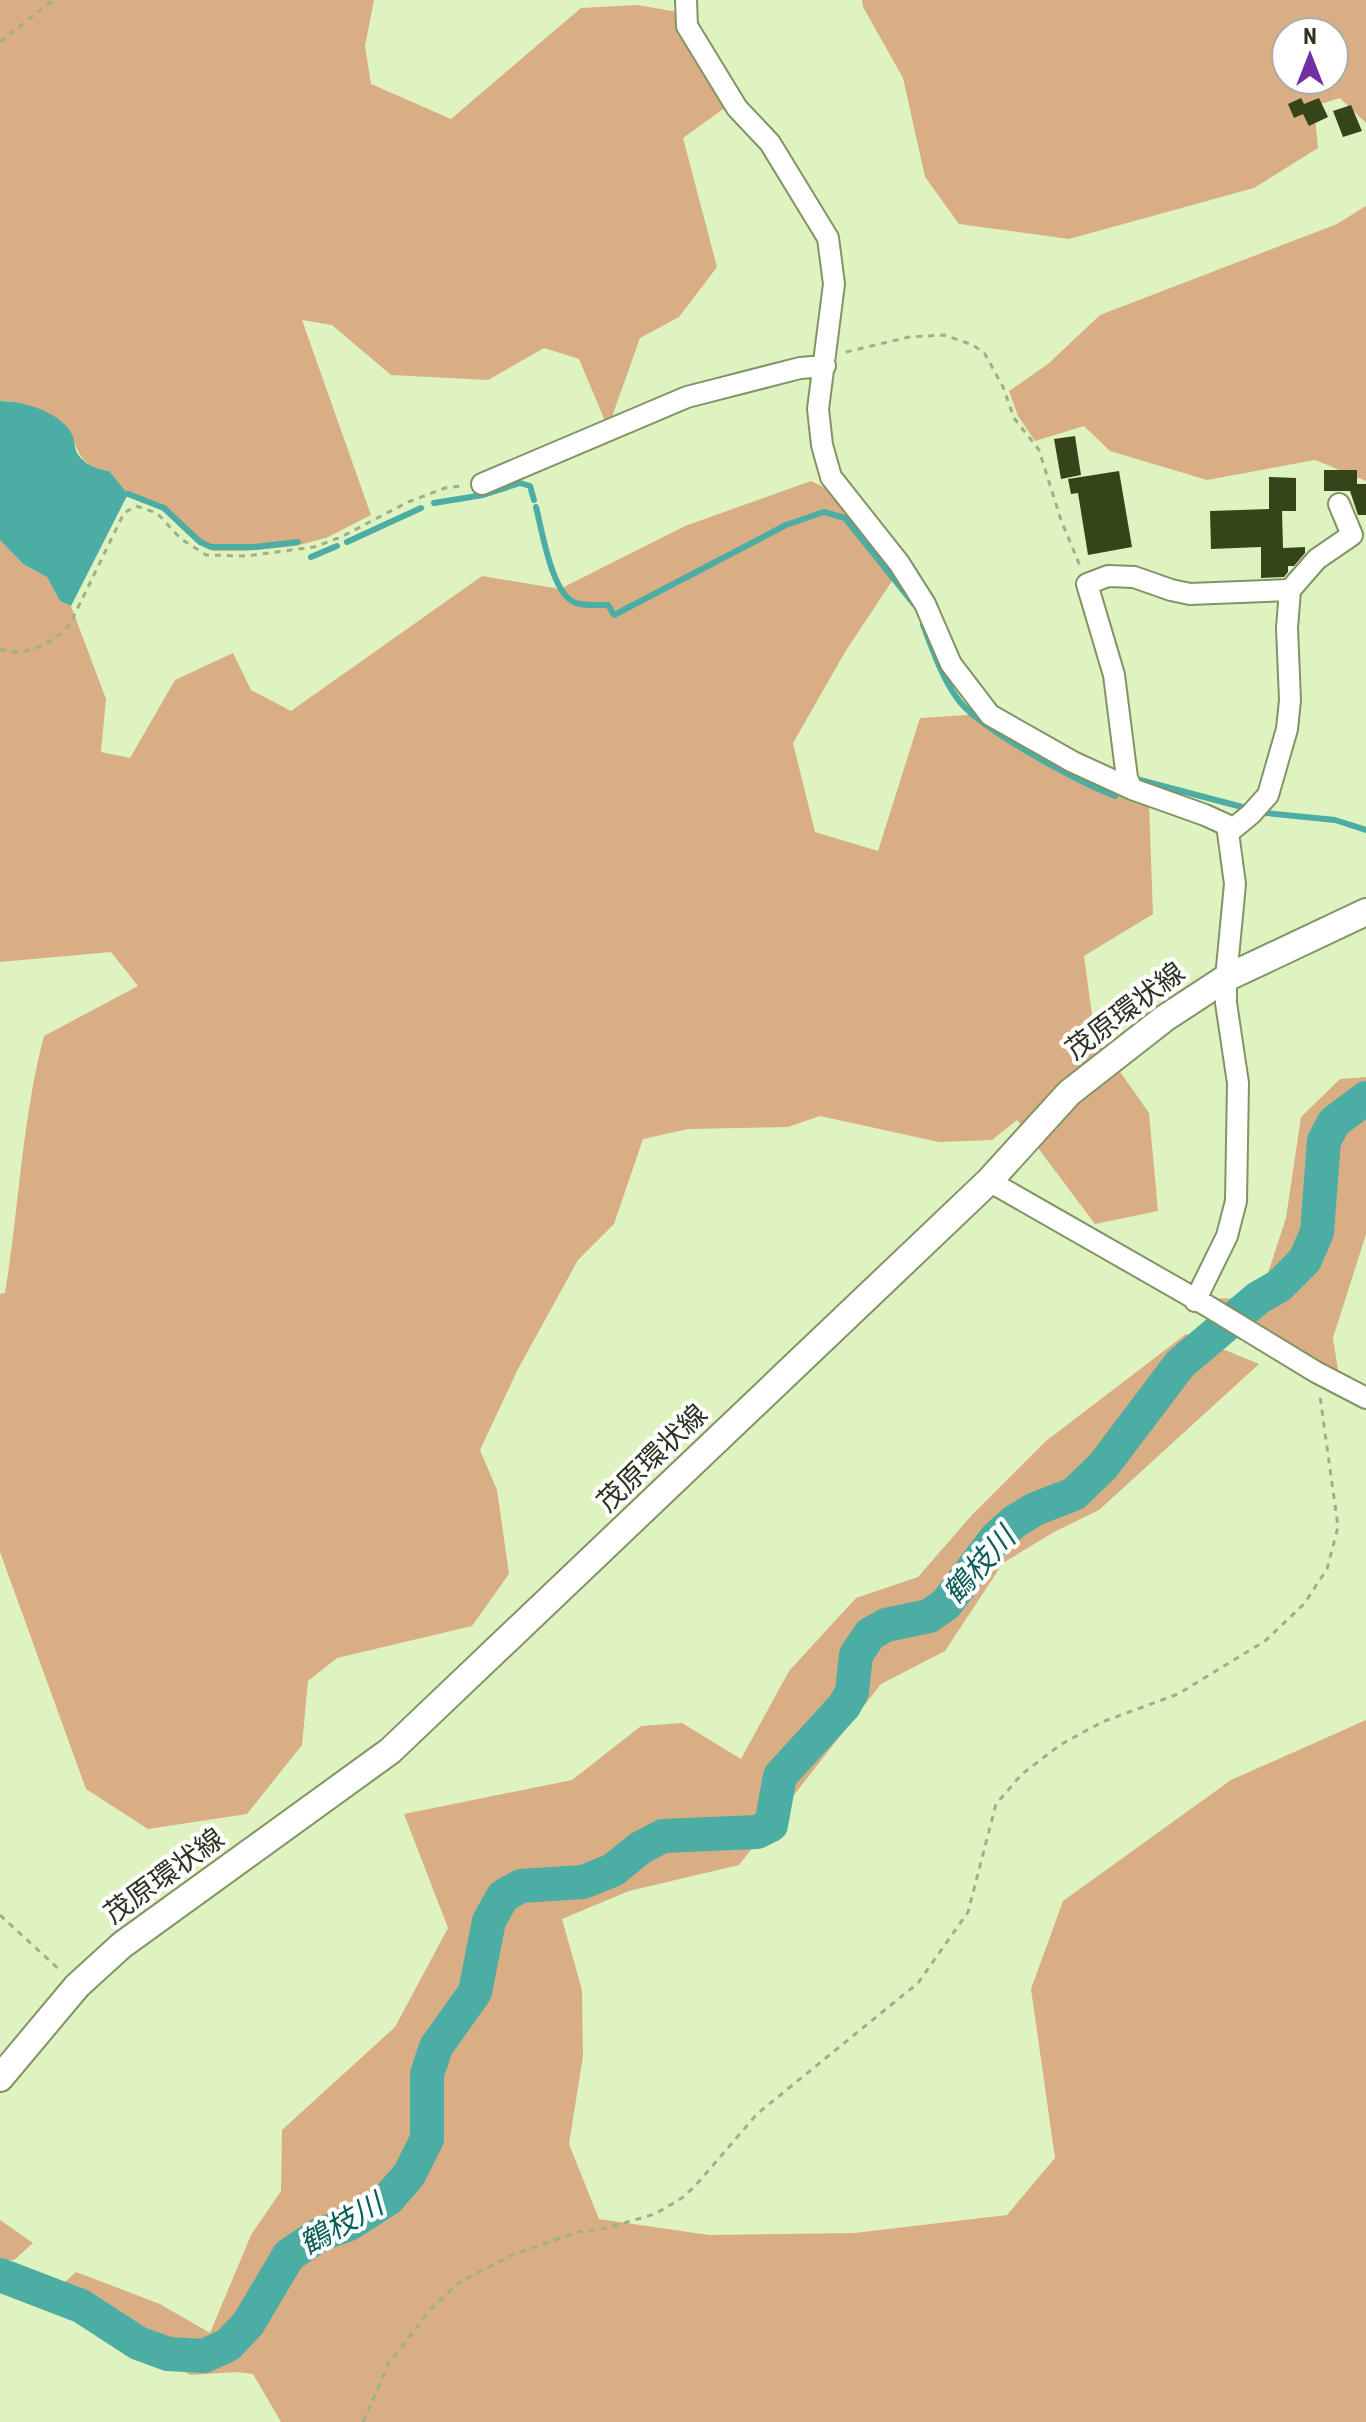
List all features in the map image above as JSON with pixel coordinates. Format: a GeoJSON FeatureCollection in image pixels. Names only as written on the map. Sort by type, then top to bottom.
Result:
{"type":"FeatureCollection","features":[{"type":"Feature","properties":{"kind":"main road","name":"茂原環状線"},"geometry":{"type":"LineString","coordinates":[[0,2078],[77,1986],[122,1945],[390,1751],[989,1181],[1069,1093],[1165,1018],[1226,978],[1366,912]]}},
{"type":"Feature","properties":{"kind":"street"},"geometry":{"type":"LineString","coordinates":[[686,0],[687,26],[737,108],[770,143],[828,238],[834,284],[818,409],[822,445],[831,477],[899,563],[925,604],[951,664],[990,715],[1073,762],[1132,789],[1227,825],[1235,884],[1226,1003],[1238,1083],[1236,1201],[1227,1236],[1200,1303]]}},
{"type":"Feature","properties":{"kind":"street"},"geometry":{"type":"LineString","coordinates":[[482,484],[687,397],[826,359]]}},
{"type":"Feature","properties":{"kind":"street"},"geometry":{"type":"LineString","coordinates":[[1228,833],[1268,795],[1287,729],[1290,590],[1317,559],[1352,535],[1339,504]]}},
{"type":"Feature","properties":{"kind":"street"},"geometry":{"type":"LineString","coordinates":[[1132,789],[1127,778],[1114,675],[1087,584],[1108,576],[1134,577],[1190,594],[1290,590]]}},
{"type":"Feature","properties":{"kind":"street"},"geometry":{"type":"LineString","coordinates":[[989,1181],[1316,1372],[1366,1398]]}},
{"type":"Feature","properties":{"kind":"path"},"geometry":{"type":"LineString","coordinates":[[0,42],[53,0]]}},
{"type":"Feature","properties":{"kind":"path"},"geometry":{"type":"LineString","coordinates":[[826,359],[909,337],[944,335],[973,345],[985,354],[1003,387],[1014,418],[1039,450],[1061,520],[1087,584]]}},
{"type":"Feature","properties":{"kind":"path"},"geometry":{"type":"LineString","coordinates":[[0,649],[9,652],[43,646],[59,636],[70,624],[124,513],[136,506],[157,513],[181,539],[206,555],[246,556],[314,547],[341,537],[408,502],[445,488],[482,484]]}},
{"type":"Feature","properties":{"kind":"path"},"geometry":{"type":"LineString","coordinates":[[363,2422],[389,2363],[430,2310],[458,2283],[512,2255],[578,2232],[606,2228],[655,2214],[682,2198],[757,2114],[918,1983],[968,1912],[996,1804],[1022,1774],[1060,1745],[1102,1722],[1178,1694],[1265,1641],[1304,1604],[1327,1569],[1338,1527],[1316,1372]]}},
{"type":"Feature","properties":{"kind":"path"},"geometry":{"type":"LineString","coordinates":[[0,1915],[77,1986]]}},
{"type":"Feature","properties":{"kind":"shaded area"},"geometry":{"type":"Polygon","coordinates":[[[0,0],[374,0],[365,46],[371,84],[451,119],[581,8],[637,5],[678,12],[726,107],[683,138],[717,267],[679,317],[640,338],[608,428],[579,359],[544,348],[488,380],[391,375],[332,325],[302,320],[371,515],[326,538],[295,546],[213,551],[195,541],[155,504],[128,494],[109,471],[88,464],[80,455],[72,434],[9,401],[0,401],[0,0]]]}},
{"type":"Feature","properties":{"kind":"shaded area"},"geometry":{"type":"Polygon","coordinates":[[[862,0],[1366,0],[1366,123],[1340,98],[1314,106],[1318,148],[1254,188],[1069,239],[959,224],[925,177],[903,78],[862,0]]]}},
{"type":"Feature","properties":{"kind":"shaded area"},"geometry":{"type":"Polygon","coordinates":[[[1366,206],[1366,481],[1315,460],[1207,480],[1110,451],[1084,426],[1035,441],[1018,416],[1009,391],[1048,364],[1100,315],[1337,224],[1366,206]]]}},
{"type":"Feature","properties":{"kind":"shaded area"},"geometry":{"type":"Polygon","coordinates":[[[811,481],[829,490],[898,572],[845,652],[793,743],[815,832],[878,851],[920,718],[967,715],[973,708],[1099,787],[1149,804],[1153,914],[1084,956],[1095,1036],[1149,1113],[1158,1211],[1095,1224],[1017,1120],[992,1140],[939,1142],[820,1116],[788,1127],[688,1129],[643,1139],[614,1224],[578,1260],[518,1369],[480,1450],[497,1490],[509,1574],[472,1626],[337,1658],[308,1681],[302,1745],[247,1814],[148,1829],[86,1789],[0,1552],[0,1294],[5,1293],[26,1131],[44,1036],[138,986],[111,952],[0,962],[0,540],[23,564],[47,577],[60,601],[71,606],[106,699],[101,752],[130,758],[175,680],[233,653],[251,690],[291,711],[482,576],[560,589],[685,526],[811,481]]]}},
{"type":"Feature","properties":{"kind":"shaded area"},"geometry":{"type":"Polygon","coordinates":[[[1366,1077],[1366,1234],[1333,1338],[1339,1376],[1209,1298],[1246,1299],[1262,1291],[1286,1218],[1301,1117],[1340,1079],[1366,1077]]]}},
{"type":"Feature","properties":{"kind":"shaded area"},"geometry":{"type":"Polygon","coordinates":[[[1186,1334],[1259,1364],[1099,1510],[1054,1532],[1003,1563],[945,1651],[881,1684],[739,1865],[629,1891],[562,1919],[582,1990],[583,2056],[569,2144],[599,2219],[709,2235],[854,2233],[1007,2215],[1055,2158],[1031,1989],[1063,1901],[1231,1780],[1366,1720],[1366,2422],[281,2422],[253,2374],[191,2375],[73,2319],[38,2306],[76,2272],[160,2304],[210,2333],[251,2235],[281,2191],[282,2130],[395,2027],[448,1928],[404,1814],[572,1780],[641,1726],[682,1723],[741,1759],[789,1671],[856,1598],[918,1577],[972,1515],[1046,1441],[1186,1334]]]}},
{"type":"Feature","properties":{"kind":"shaded area"},"geometry":{"type":"Polygon","coordinates":[[[0,2220],[33,2243],[14,2260],[0,2260],[0,2220]]]}},
{"type":"Feature","properties":{"kind":"water"},"geometry":{"type":"Polygon","coordinates":[[[0,401],[30,406],[59,420],[72,434],[80,457],[91,466],[109,471],[128,494],[71,606],[60,601],[47,577],[23,564],[0,540],[0,401]]]}},
{"type":"Feature","properties":{"kind":"building"},"geometry":{"type":"Polygon","coordinates":[[[1301,98],[1304,104],[1319,98],[1328,117],[1309,126],[1303,114],[1294,118],[1288,104],[1301,98]]]}},
{"type":"Feature","properties":{"kind":"building"},"geometry":{"type":"Polygon","coordinates":[[[1351,105],[1362,131],[1343,137],[1333,111],[1351,105]]]}},
{"type":"Feature","properties":{"kind":"building"},"geometry":{"type":"Polygon","coordinates":[[[1075,436],[1081,475],[1061,479],[1054,439],[1075,436]]]}},
{"type":"Feature","properties":{"kind":"building"},"geometry":{"type":"Polygon","coordinates":[[[1324,470],[1357,470],[1357,484],[1366,484],[1366,515],[1358,515],[1350,491],[1324,491],[1324,470]]]}},
{"type":"Feature","properties":{"kind":"building"},"geometry":{"type":"Polygon","coordinates":[[[1119,471],[1132,547],[1088,555],[1078,493],[1071,494],[1068,479],[1119,471]]]}},
{"type":"Feature","properties":{"kind":"building"},"geometry":{"type":"Polygon","coordinates":[[[1269,477],[1296,478],[1296,511],[1282,511],[1283,548],[1305,547],[1305,553],[1294,566],[1288,566],[1284,577],[1261,578],[1261,547],[1211,549],[1210,511],[1269,509],[1269,477]]]}},
{"type":"Feature","properties":{"kind":"waterway"},"geometry":{"type":"LineString","coordinates":[[434,503],[483,495],[520,483],[530,486],[534,500]]}},
{"type":"Feature","properties":{"kind":"waterway"},"geometry":{"type":"LineString","coordinates":[[128,494],[164,508],[200,542],[211,547],[255,547],[298,542]]}},
{"type":"Feature","properties":{"kind":"waterway"},"geometry":{"type":"LineString","coordinates":[[536,507],[549,561],[560,588],[576,603],[608,605],[614,615],[786,525],[824,512],[845,518],[914,604]]}},
{"type":"Feature","properties":{"kind":"waterway"},"geometry":{"type":"LineString","coordinates":[[347,542],[421,508]]}},
{"type":"Feature","properties":{"kind":"waterway"},"geometry":{"type":"LineString","coordinates":[[311,557],[337,546]]}},
{"type":"Feature","properties":{"kind":"waterway"},"geometry":{"type":"LineString","coordinates":[[923,625],[946,681],[968,710],[1030,753],[1115,796]]}},
{"type":"Feature","properties":{"kind":"waterway"},"geometry":{"type":"LineString","coordinates":[[1136,779],[1246,808]]}},
{"type":"Feature","properties":{"kind":"waterway"},"geometry":{"type":"LineString","coordinates":[[1266,813],[1335,820],[1366,830]]}},
{"type":"Feature","properties":{"kind":"waterway","name":"鶴枝川"},"geometry":{"type":"LineString","coordinates":[[0,2275],[81,2306],[138,2343],[168,2354],[204,2356],[228,2345],[248,2324],[289,2255],[319,2235],[349,2224],[388,2199],[409,2175],[427,2139],[427,2074],[436,2047],[475,1992],[489,1921],[503,1896],[521,1886],[583,1882],[613,1870],[640,1848],[663,1836],[757,1832],[771,1825],[780,1776],[844,1706],[852,1692],[856,1655],[870,1634],[886,1625],[929,1616],[946,1604],[996,1538],[1014,1522],[1035,1509],[1074,1494],[1103,1466],[1180,1364],[1258,1298],[1279,1286],[1305,1260],[1317,1232],[1324,1141],[1334,1122],[1366,1098]]}}]}
